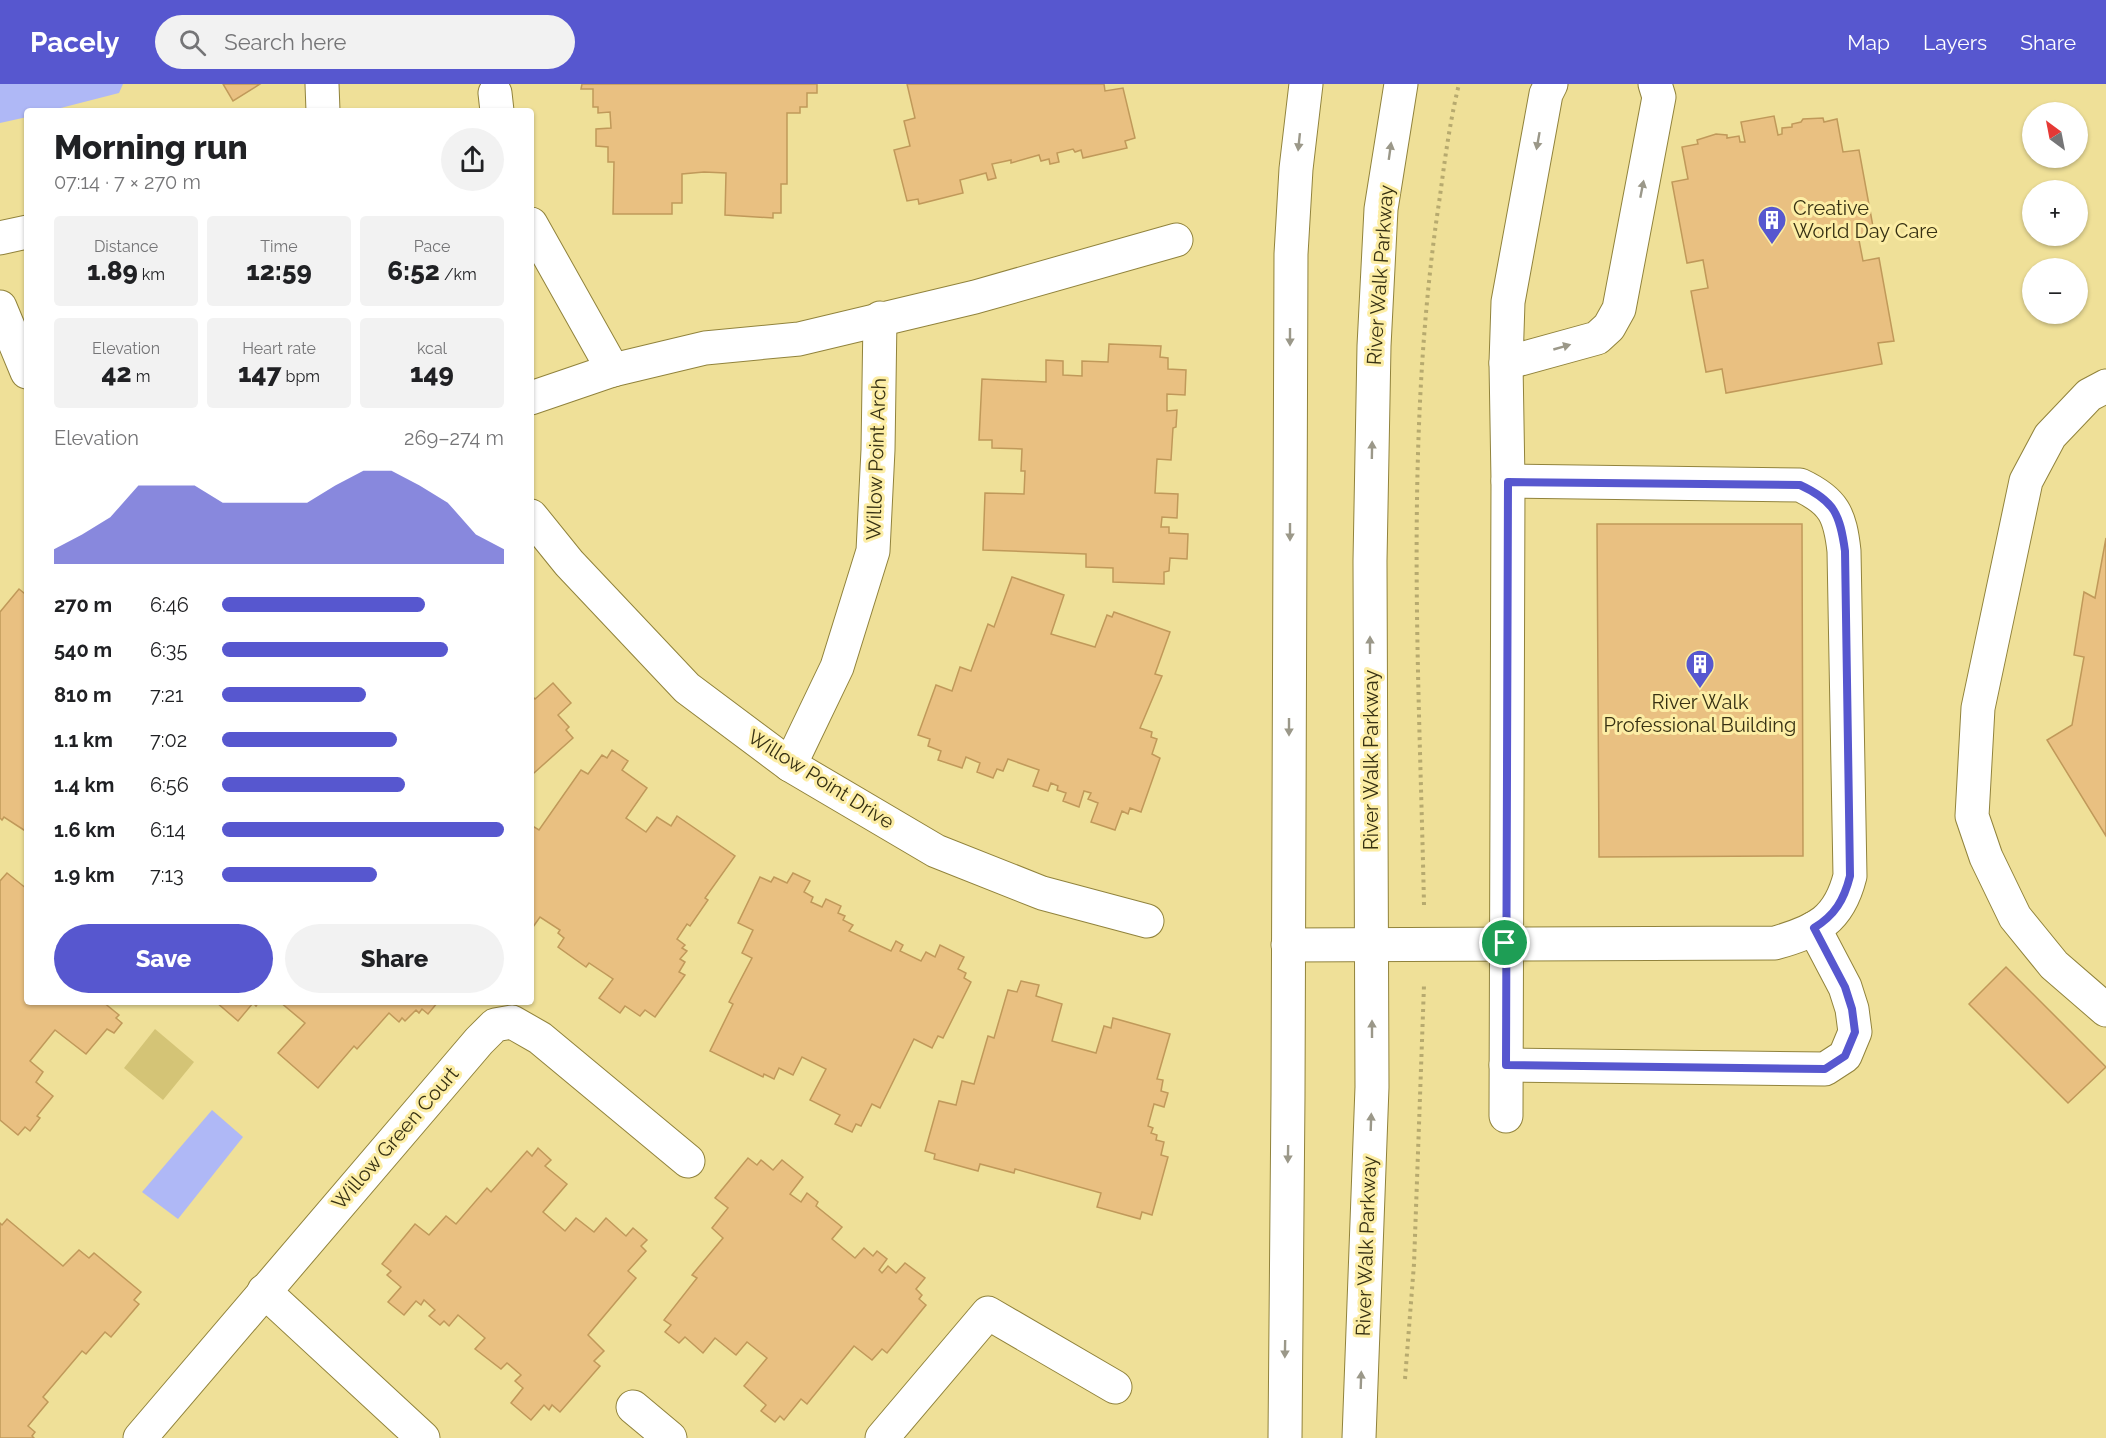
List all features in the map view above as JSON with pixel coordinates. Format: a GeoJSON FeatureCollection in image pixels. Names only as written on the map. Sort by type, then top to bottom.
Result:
{"type":"FeatureCollection","features":[{"type":"Feature","properties":{"kind":"street"},"geometry":{"type":"LineString","coordinates":[[322,84],[323,108]]}},
{"type":"Feature","properties":{"kind":"street"},"geometry":{"type":"LineString","coordinates":[[1284,1438],[1291,254],[1296,169],[1305,84]]}},
{"type":"Feature","properties":{"kind":"street","name":"River Walk Parkway"},"geometry":{"type":"LineString","coordinates":[[1359,1438],[1372,1087],[1370,561],[1374,346],[1381,209],[1401,84]]}},
{"type":"Feature","properties":{"kind":"street"},"geometry":{"type":"LineString","coordinates":[[1506,1116],[1508,482],[1506,363],[1509,302],[1546,94],[1551,84]]}},
{"type":"Feature","properties":{"kind":"street"},"geometry":{"type":"LineString","coordinates":[[1506,363],[1597,338],[1609,327],[1619,309],[1659,97],[1655,84]]}},
{"type":"Feature","properties":{"kind":"street"},"geometry":{"type":"LineString","coordinates":[[534,229],[613,370]]}},
{"type":"Feature","properties":{"kind":"street"},"geometry":{"type":"LineString","coordinates":[[0,238],[24,233]]}},
{"type":"Feature","properties":{"kind":"street"},"geometry":{"type":"LineString","coordinates":[[534,397],[613,370],[705,348],[800,339],[975,297],[1176,240]]}},
{"type":"Feature","properties":{"kind":"street"},"geometry":{"type":"LineString","coordinates":[[0,307],[24,365]]}},
{"type":"Feature","properties":{"kind":"street","name":"Willow Point Arch"},"geometry":{"type":"LineString","coordinates":[[790,765],[837,667],[873,551],[878,450],[880,318]]}},
{"type":"Feature","properties":{"kind":"street"},"geometry":{"type":"LineString","coordinates":[[2106,386],[2089,395],[2050,436],[2026,481],[1978,708],[1972,816],[1986,857],[2015,917],[2054,965],[2106,1010]]}},
{"type":"Feature","properties":{"kind":"street"},"geometry":{"type":"LineString","coordinates":[[1288,945],[1775,943],[1801,935],[1829,919],[1845,898],[1850,876],[1845,551],[1841,525],[1832,506],[1819,493],[1800,485],[1508,482]]}},
{"type":"Feature","properties":{"kind":"street","name":"Willow Point Drive"},"geometry":{"type":"LineString","coordinates":[[534,520],[569,563],[687,688],[790,765],[936,851],[1042,892],[1147,921]]}},
{"type":"Feature","properties":{"kind":"street"},"geometry":{"type":"LineString","coordinates":[[1506,1065],[1825,1069],[1845,1056],[1855,1032],[1852,1009],[1845,987],[1814,928]]}},
{"type":"Feature","properties":{"kind":"street","name":"Willow Green Court"},"geometry":{"type":"LineString","coordinates":[[140,1438],[495,1025],[512,1022],[540,1038],[688,1161]]}},
{"type":"Feature","properties":{"kind":"street"},"geometry":{"type":"LineString","coordinates":[[264,1291],[423,1438]]}},
{"type":"Feature","properties":{"kind":"street"},"geometry":{"type":"LineString","coordinates":[[882,1438],[988,1313],[1115,1387]]}},
{"type":"Feature","properties":{"kind":"street"},"geometry":{"type":"LineString","coordinates":[[633,1407],[670,1438]]}},
{"type":"Feature","properties":{"kind":"path"},"geometry":{"type":"LineString","coordinates":[[1405,1380],[1414,1264],[1425,944],[1416,513],[1421,364],[1434,231],[1458,84]]}},
{"type":"Feature","properties":{"kind":"shaded area"},"geometry":{"type":"Polygon","coordinates":[[[155,1029],[194,1062],[163,1100],[124,1068],[155,1029]]]}},
{"type":"Feature","properties":{"kind":"water"},"geometry":{"type":"Polygon","coordinates":[[[0,84],[123,84],[119,93],[61,108],[24,108],[24,118],[0,123],[0,84]]]}},
{"type":"Feature","properties":{"kind":"water"},"geometry":{"type":"Polygon","coordinates":[[[212,1110],[243,1137],[178,1219],[142,1192],[212,1110]]]}},
{"type":"Feature","properties":{"kind":"building"},"geometry":{"type":"Polygon","coordinates":[[[223,84],[260,84],[233,101],[223,84]]]}},
{"type":"Feature","properties":{"kind":"building"},"geometry":{"type":"Polygon","coordinates":[[[582,84],[817,84],[817,93],[807,93],[807,107],[800,107],[800,113],[787,113],[787,184],[781,184],[781,213],[773,213],[773,218],[725,215],[726,173],[704,172],[682,174],[682,203],[672,203],[672,214],[613,214],[614,162],[608,162],[608,147],[596,146],[596,129],[611,128],[610,112],[598,113],[598,107],[593,107],[593,89],[581,89],[582,84]]]}},
{"type":"Feature","properties":{"kind":"building"},"geometry":{"type":"Polygon","coordinates":[[[907,84],[1104,84],[1105,91],[1123,88],[1135,138],[1125,141],[1127,148],[1083,158],[1081,150],[1075,152],[1073,149],[1057,153],[1059,162],[1050,164],[1049,159],[1041,161],[1039,155],[1011,163],[1011,160],[992,164],[996,178],[988,180],[986,173],[960,180],[963,193],[919,204],[918,199],[907,201],[894,150],[910,146],[904,121],[915,118],[907,84]]]}},
{"type":"Feature","properties":{"kind":"building","name":"Creative World Day Care"},"geometry":{"type":"Polygon","coordinates":[[[1774,116],[1778,135],[1782,134],[1782,128],[1792,127],[1792,124],[1801,122],[1803,119],[1823,118],[1824,122],[1837,119],[1843,152],[1859,150],[1874,232],[1858,235],[1863,261],[1879,258],[1894,341],[1878,343],[1882,364],[1726,393],[1722,369],[1706,372],[1691,291],[1708,288],[1703,260],[1687,263],[1672,182],[1688,179],[1682,147],[1698,144],[1697,140],[1716,134],[1727,135],[1727,138],[1739,136],[1740,142],[1745,142],[1741,122],[1774,116]]]}},
{"type":"Feature","properties":{"kind":"building"},"geometry":{"type":"Polygon","coordinates":[[[1109,344],[1161,346],[1160,357],[1168,358],[1168,369],[1186,370],[1185,395],[1167,394],[1167,411],[1177,410],[1176,427],[1173,428],[1171,460],[1157,459],[1155,493],[1178,494],[1177,518],[1162,517],[1161,527],[1169,527],[1169,533],[1188,534],[1187,559],[1170,558],[1169,571],[1164,572],[1164,584],[1113,582],[1113,568],[1086,567],[1086,554],[983,550],[985,493],[1024,494],[1025,471],[1021,471],[1022,449],[992,448],[992,440],[979,440],[982,379],[1046,382],[1046,360],[1063,361],[1063,375],[1082,376],[1082,361],[1108,362],[1109,344]]]}},
{"type":"Feature","properties":{"kind":"building","name":"River Walk Professional Building"},"geometry":{"type":"Polygon","coordinates":[[[1597,524],[1802,524],[1803,856],[1599,857],[1597,524]]]}},
{"type":"Feature","properties":{"kind":"building"},"geometry":{"type":"Polygon","coordinates":[[[2106,538],[2106,836],[2047,740],[2072,725],[2084,657],[2074,655],[2084,592],[2095,598],[2106,538]]]}},
{"type":"Feature","properties":{"kind":"building"},"geometry":{"type":"Polygon","coordinates":[[[1012,577],[1064,595],[1051,634],[1095,647],[1107,615],[1112,617],[1114,612],[1170,632],[1155,674],[1162,676],[1140,728],[1152,732],[1151,737],[1157,739],[1152,754],[1160,758],[1141,812],[1130,808],[1128,814],[1122,811],[1115,830],[1091,822],[1098,803],[1088,799],[1091,793],[1084,791],[1079,807],[1063,801],[1066,793],[1057,790],[1058,786],[1051,783],[1048,791],[1033,786],[1039,770],[1008,759],[1003,771],[997,769],[993,778],[977,772],[980,763],[966,757],[962,768],[938,760],[941,751],[928,746],[930,739],[918,735],[936,685],[952,691],[960,667],[971,671],[988,624],[994,627],[1012,577]]]}},
{"type":"Feature","properties":{"kind":"building"},"geometry":{"type":"Polygon","coordinates":[[[19,589],[24,593],[24,830],[4,817],[2,820],[0,818],[0,612],[19,589]]]}},
{"type":"Feature","properties":{"kind":"building"},"geometry":{"type":"Polygon","coordinates":[[[553,683],[571,703],[558,715],[569,727],[566,730],[573,738],[534,773],[534,698],[553,683]]]}},
{"type":"Feature","properties":{"kind":"building"},"geometry":{"type":"Polygon","coordinates":[[[612,750],[628,761],[622,770],[647,788],[626,818],[646,832],[657,817],[671,826],[677,816],[735,856],[705,898],[708,900],[690,926],[687,924],[677,939],[685,945],[682,948],[687,951],[680,959],[685,962],[679,972],[685,975],[655,1017],[645,1010],[640,1016],[625,1006],[620,1013],[599,998],[613,979],[589,963],[586,967],[558,947],[564,938],[558,933],[560,930],[540,917],[534,926],[534,827],[539,830],[581,770],[588,774],[602,755],[607,758],[612,750]]]}},
{"type":"Feature","properties":{"kind":"building"},"geometry":{"type":"Polygon","coordinates":[[[7,873],[24,887],[24,1005],[107,1005],[119,1015],[116,1018],[122,1023],[114,1033],[107,1029],[86,1054],[55,1030],[30,1061],[43,1072],[36,1082],[53,1096],[37,1116],[40,1118],[30,1131],[25,1127],[18,1135],[0,1120],[0,881],[7,873]]]}},
{"type":"Feature","properties":{"kind":"building"},"geometry":{"type":"Polygon","coordinates":[[[793,873],[810,881],[804,892],[813,897],[811,902],[822,907],[826,899],[841,906],[838,913],[845,916],[843,920],[853,925],[849,931],[891,951],[896,941],[903,945],[900,951],[921,961],[926,952],[935,957],[940,945],[964,957],[958,969],[966,973],[964,978],[971,982],[943,1038],[938,1036],[932,1048],[914,1039],[880,1108],[872,1104],[861,1126],[856,1124],[852,1132],[835,1124],[840,1115],[810,1100],[826,1069],[802,1057],[793,1075],[779,1068],[774,1079],[764,1074],[763,1077],[710,1051],[733,1004],[729,1002],[752,958],[742,953],[753,930],[738,923],[760,877],[771,882],[774,877],[787,883],[793,873]]]}},
{"type":"Feature","properties":{"kind":"building"},"geometry":{"type":"Polygon","coordinates":[[[2006,967],[2106,1067],[2068,1103],[1969,1004],[2006,967]]]}},
{"type":"Feature","properties":{"kind":"building"},"geometry":{"type":"Polygon","coordinates":[[[1021,981],[1039,985],[1036,996],[1062,1004],[1052,1041],[1096,1053],[1104,1026],[1111,1028],[1113,1018],[1170,1034],[1157,1079],[1163,1080],[1161,1091],[1168,1093],[1164,1107],[1154,1104],[1148,1126],[1153,1128],[1151,1133],[1157,1135],[1156,1140],[1164,1142],[1161,1155],[1168,1157],[1152,1215],[1142,1212],[1140,1219],[1097,1207],[1101,1193],[1015,1169],[1014,1173],[980,1164],[978,1171],[934,1159],[935,1154],[925,1151],[939,1101],[956,1105],[962,1081],[974,1084],[988,1036],[994,1038],[1008,990],[1017,992],[1021,981]]]}},
{"type":"Feature","properties":{"kind":"building"},"geometry":{"type":"Polygon","coordinates":[[[219,1005],[251,1005],[238,1021],[219,1005]]]}},
{"type":"Feature","properties":{"kind":"building"},"geometry":{"type":"Polygon","coordinates":[[[284,1005],[436,1005],[428,1014],[422,1009],[419,1013],[416,1010],[405,1021],[402,1018],[399,1022],[389,1013],[357,1049],[354,1046],[318,1088],[278,1053],[305,1023],[284,1005]]]}},
{"type":"Feature","properties":{"kind":"building"},"geometry":{"type":"Polygon","coordinates":[[[538,1148],[551,1160],[545,1166],[567,1184],[543,1212],[565,1231],[576,1218],[594,1232],[606,1218],[626,1236],[633,1228],[647,1240],[641,1246],[646,1251],[628,1271],[636,1278],[588,1335],[604,1351],[594,1361],[600,1366],[560,1412],[552,1405],[549,1410],[544,1405],[531,1420],[511,1403],[523,1388],[515,1381],[521,1375],[507,1363],[501,1369],[475,1349],[485,1338],[458,1315],[449,1326],[444,1321],[440,1325],[429,1316],[435,1310],[424,1300],[421,1305],[416,1301],[404,1315],[388,1302],[401,1287],[387,1275],[391,1271],[382,1264],[415,1224],[429,1235],[446,1216],[456,1224],[487,1188],[491,1192],[527,1151],[532,1156],[538,1148]]]}},
{"type":"Feature","properties":{"kind":"building"},"geometry":{"type":"Polygon","coordinates":[[[748,1158],[757,1165],[761,1160],[773,1170],[782,1160],[803,1177],[790,1194],[801,1202],[807,1193],[818,1202],[816,1206],[842,1227],[832,1239],[855,1258],[864,1248],[873,1256],[877,1251],[887,1259],[879,1270],[882,1273],[888,1266],[896,1273],[905,1263],[925,1278],[916,1289],[922,1295],[919,1299],[926,1305],[887,1353],[882,1349],[872,1360],[854,1346],[807,1404],[801,1399],[784,1420],[780,1416],[775,1422],[761,1411],[766,1405],[744,1386],[767,1358],[747,1342],[736,1355],[715,1338],[703,1353],[685,1337],[679,1343],[665,1332],[671,1325],[664,1320],[697,1278],[692,1275],[723,1238],[712,1228],[728,1208],[715,1198],[748,1158]]]}},
{"type":"Feature","properties":{"kind":"building"},"geometry":{"type":"Polygon","coordinates":[[[7,1219],[63,1266],[79,1250],[89,1258],[94,1253],[141,1292],[134,1300],[139,1304],[111,1337],[105,1332],[86,1354],[82,1351],[43,1397],[48,1402],[28,1426],[35,1432],[32,1436],[34,1438],[0,1438],[0,1223],[2,1225],[7,1219]]]}},
{"type":"Feature","properties":{"kind":"place","name":"Creative World Day Care"},"geometry":{"type":"Point","coordinates":[1772,246]}},
{"type":"Feature","properties":{"kind":"place","name":"River Walk Professional Building"},"geometry":{"type":"Point","coordinates":[1700,690]}},
{"type":"Feature","properties":{"kind":"route"},"geometry":{"type":"LineString","coordinates":[[1508,482],[1800,485],[1819,493],[1832,506],[1841,525],[1845,551],[1850,876],[1845,898],[1829,919],[1814,928],[1845,987],[1852,1009],[1855,1032],[1845,1056],[1825,1069],[1506,1065],[1505,943],[1508,482]]}}]}
